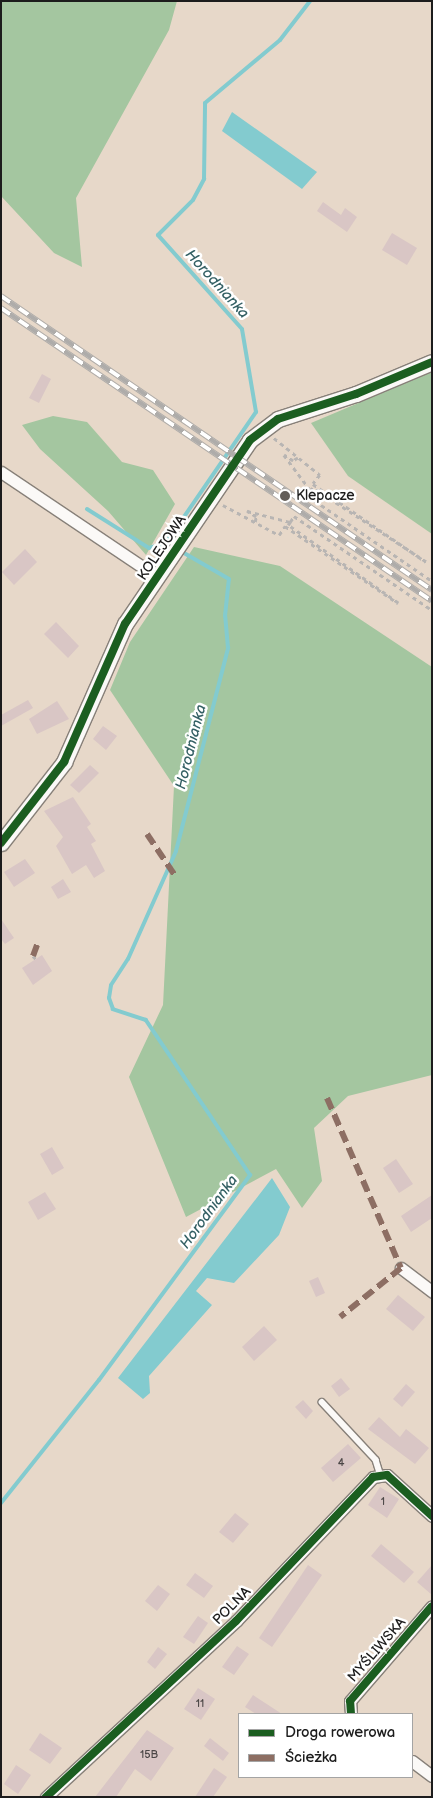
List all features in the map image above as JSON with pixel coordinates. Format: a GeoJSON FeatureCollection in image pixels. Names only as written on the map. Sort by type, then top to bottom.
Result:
{"type":"FeatureCollection","features":[{"type":"Feature","properties":{"kind":"street","name":"KOLEJOWA"},"geometry":{"type":"LineString","coordinates":[[1,843],[64,762],[125,624],[184,539],[243,448],[262,430],[278,419],[356,394],[432,362]]}},
{"type":"Feature","properties":{"kind":"street"},"geometry":{"type":"LineString","coordinates":[[1,472],[157,577]]}},
{"type":"Feature","properties":{"kind":"street"},"geometry":{"type":"LineString","coordinates":[[401,1268],[432,1291]]}},
{"type":"Feature","properties":{"kind":"street"},"geometry":{"type":"LineString","coordinates":[[380,1473],[432,1516]]}},
{"type":"Feature","properties":{"kind":"street","name":"POLNA"},"geometry":{"type":"LineString","coordinates":[[46,1797],[236,1621],[380,1473]]}},
{"type":"Feature","properties":{"kind":"street","name":"MYŚLIWSKA"},"geometry":{"type":"LineString","coordinates":[[351,1713],[350,1700],[432,1606]]}},
{"type":"Feature","properties":{"kind":"street"},"geometry":{"type":"LineString","coordinates":[[413,1762],[432,1776]]}},
{"type":"Feature","properties":{"kind":"lane"},"geometry":{"type":"LineString","coordinates":[[322,1402],[376,1460],[380,1473]]}},
{"type":"Feature","properties":{"kind":"path"},"geometry":{"type":"LineString","coordinates":[[262,430],[320,475],[313,484],[426,562],[313,488],[308,496],[432,581]]}},
{"type":"Feature","properties":{"kind":"path"},"geometry":{"type":"LineString","coordinates":[[298,458],[293,461],[284,455],[311,491]]}},
{"type":"Feature","properties":{"kind":"path"},"geometry":{"type":"LineString","coordinates":[[211,497],[279,535],[285,526],[398,603],[288,525],[294,516],[432,610]]}},
{"type":"Feature","properties":{"kind":"path"},"geometry":{"type":"LineString","coordinates":[[255,522],[256,517],[247,511],[290,522]]}},
{"type":"Feature","properties":{"kind":"green space"},"geometry":{"type":"Polygon","coordinates":[[[1,1],[177,1],[169,30],[76,198],[82,267],[54,253],[1,196],[1,1]]]}},
{"type":"Feature","properties":{"kind":"green space"},"geometry":{"type":"Polygon","coordinates":[[[432,372],[432,534],[348,476],[311,423],[432,372]]]}},
{"type":"Feature","properties":{"kind":"green space"},"geometry":{"type":"Polygon","coordinates":[[[53,416],[87,422],[122,462],[153,470],[175,504],[146,555],[108,511],[40,449],[22,425],[53,416]]]}},
{"type":"Feature","properties":{"kind":"green space"},"geometry":{"type":"Polygon","coordinates":[[[194,547],[280,566],[432,667],[432,1075],[348,1096],[314,1128],[322,1181],[302,1208],[276,1169],[186,1217],[129,1077],[163,1005],[174,786],[110,690],[130,642],[194,547]]]}},
{"type":"Feature","properties":{"kind":"water"},"geometry":{"type":"Polygon","coordinates":[[[232,112],[317,172],[302,189],[222,131],[232,112]]]}},
{"type":"Feature","properties":{"kind":"water"},"geometry":{"type":"Polygon","coordinates":[[[272,1178],[290,1207],[279,1235],[234,1283],[207,1278],[196,1291],[212,1305],[149,1376],[150,1393],[143,1399],[118,1378],[272,1178]]]}},
{"type":"Feature","properties":{"kind":"building"},"geometry":{"type":"Polygon","coordinates":[[[323,202],[341,215],[345,208],[357,217],[347,232],[317,211],[323,202]]]}},
{"type":"Feature","properties":{"kind":"building"},"geometry":{"type":"Polygon","coordinates":[[[392,233],[417,248],[407,265],[382,250],[392,233]]]}},
{"type":"Feature","properties":{"kind":"building"},"geometry":{"type":"Polygon","coordinates":[[[42,374],[51,379],[39,403],[29,398],[42,374]]]}},
{"type":"Feature","properties":{"kind":"building"},"geometry":{"type":"Polygon","coordinates":[[[25,549],[37,562],[14,585],[2,572],[25,549]]]}},
{"type":"Feature","properties":{"kind":"building"},"geometry":{"type":"Polygon","coordinates":[[[56,622],[79,646],[68,658],[44,634],[56,622]]]}},
{"type":"Feature","properties":{"kind":"building"},"geometry":{"type":"Polygon","coordinates":[[[28,700],[33,708],[1,726],[1,715],[28,700]]]}},
{"type":"Feature","properties":{"kind":"building"},"geometry":{"type":"Polygon","coordinates":[[[57,701],[69,719],[37,734],[29,719],[57,701]]]}},
{"type":"Feature","properties":{"kind":"building"},"geometry":{"type":"Polygon","coordinates":[[[103,726],[117,736],[106,750],[93,739],[103,726]]]}},
{"type":"Feature","properties":{"kind":"building"},"geometry":{"type":"Polygon","coordinates":[[[90,765],[99,773],[79,793],[70,785],[90,765]]]}},
{"type":"Feature","properties":{"kind":"building"},"geometry":{"type":"Polygon","coordinates":[[[73,797],[91,824],[87,827],[96,841],[91,844],[105,871],[94,878],[86,865],[72,874],[56,846],[63,837],[44,811],[73,797]]]}},
{"type":"Feature","properties":{"kind":"building"},"geometry":{"type":"Polygon","coordinates":[[[25,859],[35,873],[14,887],[4,872],[25,859]]]}},
{"type":"Feature","properties":{"kind":"building"},"geometry":{"type":"Polygon","coordinates":[[[63,879],[71,892],[58,899],[51,887],[63,879]]]}},
{"type":"Feature","properties":{"kind":"building"},"geometry":{"type":"Polygon","coordinates":[[[1,919],[14,938],[5,944],[1,939],[1,919]]]}},
{"type":"Feature","properties":{"kind":"building"},"geometry":{"type":"Polygon","coordinates":[[[42,955],[52,971],[33,985],[22,968],[42,955]]]}},
{"type":"Feature","properties":{"kind":"building"},"geometry":{"type":"Polygon","coordinates":[[[52,1147],[64,1168],[52,1175],[40,1154],[52,1147]]]}},
{"type":"Feature","properties":{"kind":"building"},"geometry":{"type":"Polygon","coordinates":[[[396,1159],[413,1184],[399,1193],[383,1168],[396,1159]]]}},
{"type":"Feature","properties":{"kind":"building"},"geometry":{"type":"Polygon","coordinates":[[[45,1192],[56,1209],[38,1220],[28,1202],[45,1192]]]}},
{"type":"Feature","properties":{"kind":"building"},"geometry":{"type":"Polygon","coordinates":[[[432,1195],[432,1218],[411,1232],[401,1216],[432,1195]]]}},
{"type":"Feature","properties":{"kind":"building"},"geometry":{"type":"Polygon","coordinates":[[[318,1277],[325,1293],[316,1297],[309,1281],[318,1277]]]}},
{"type":"Feature","properties":{"kind":"building"},"geometry":{"type":"Polygon","coordinates":[[[398,1295],[425,1317],[413,1331],[386,1309],[398,1295]]]}},
{"type":"Feature","properties":{"kind":"building"},"geometry":{"type":"Polygon","coordinates":[[[264,1326],[277,1340],[254,1361],[242,1347],[264,1326]]]}},
{"type":"Feature","properties":{"kind":"building"},"geometry":{"type":"Polygon","coordinates":[[[341,1378],[350,1389],[339,1397],[331,1386],[341,1378]]]}},
{"type":"Feature","properties":{"kind":"building"},"geometry":{"type":"Polygon","coordinates":[[[406,1384],[415,1392],[402,1407],[393,1399],[406,1384]]]}},
{"type":"Feature","properties":{"kind":"building"},"geometry":{"type":"Polygon","coordinates":[[[303,1400],[313,1411],[306,1419],[295,1407],[303,1400]]]}},
{"type":"Feature","properties":{"kind":"building"},"geometry":{"type":"Polygon","coordinates":[[[379,1417],[400,1437],[406,1429],[429,1448],[415,1464],[368,1429],[379,1417]]]}},
{"type":"Feature","properties":{"kind":"building"},"geometry":{"type":"Polygon","coordinates":[[[348,1444],[361,1458],[333,1482],[321,1468],[348,1444]]]}},
{"type":"Feature","properties":{"kind":"building"},"geometry":{"type":"Polygon","coordinates":[[[380,1487],[399,1499],[387,1518],[368,1505],[380,1487]]]}},
{"type":"Feature","properties":{"kind":"building"},"geometry":{"type":"Polygon","coordinates":[[[235,1513],[249,1524],[233,1543],[219,1532],[235,1513]]]}},
{"type":"Feature","properties":{"kind":"building"},"geometry":{"type":"Polygon","coordinates":[[[381,1544],[414,1572],[404,1583],[371,1556],[381,1544]]]}},
{"type":"Feature","properties":{"kind":"building"},"geometry":{"type":"Polygon","coordinates":[[[308,1565],[322,1575],[272,1647],[259,1638],[308,1565]]]}},
{"type":"Feature","properties":{"kind":"building"},"geometry":{"type":"Polygon","coordinates":[[[432,1565],[432,1595],[417,1582],[432,1565]]]}},
{"type":"Feature","properties":{"kind":"building"},"geometry":{"type":"Polygon","coordinates":[[[195,1573],[213,1586],[204,1598],[186,1585],[195,1573]]]}},
{"type":"Feature","properties":{"kind":"building"},"geometry":{"type":"Polygon","coordinates":[[[158,1585],[170,1594],[157,1611],[145,1601],[158,1585]]]}},
{"type":"Feature","properties":{"kind":"building"},"geometry":{"type":"Polygon","coordinates":[[[198,1616],[208,1623],[194,1644],[183,1637],[198,1616]]]}},
{"type":"Feature","properties":{"kind":"building"},"geometry":{"type":"Polygon","coordinates":[[[237,1646],[249,1654],[234,1675],[222,1667],[237,1646]]]}},
{"type":"Feature","properties":{"kind":"building"},"geometry":{"type":"Polygon","coordinates":[[[158,1647],[167,1654],[155,1669],[147,1662],[158,1647]]]}},
{"type":"Feature","properties":{"kind":"building"},"geometry":{"type":"Polygon","coordinates":[[[198,1688],[215,1699],[201,1720],[184,1709],[198,1688]]]}},
{"type":"Feature","properties":{"kind":"building"},"geometry":{"type":"Polygon","coordinates":[[[253,1695],[280,1713],[254,1713],[245,1707],[253,1695]]]}},
{"type":"Feature","properties":{"kind":"building"},"geometry":{"type":"Polygon","coordinates":[[[147,1730],[174,1748],[151,1781],[135,1769],[116,1797],[95,1797],[147,1730]]]}},
{"type":"Feature","properties":{"kind":"building"},"geometry":{"type":"Polygon","coordinates":[[[40,1733],[62,1748],[50,1764],[29,1750],[40,1733]]]}},
{"type":"Feature","properties":{"kind":"building"},"geometry":{"type":"Polygon","coordinates":[[[210,1738],[229,1753],[223,1761],[204,1746],[210,1738]]]}},
{"type":"Feature","properties":{"kind":"building"},"geometry":{"type":"Polygon","coordinates":[[[16,1765],[31,1775],[18,1794],[4,1784],[16,1765]]]}},
{"type":"Feature","properties":{"kind":"building"},"geometry":{"type":"Polygon","coordinates":[[[214,1768],[227,1777],[213,1797],[195,1797],[214,1768]]]}},
{"type":"Feature","properties":{"kind":"waterway","name":"Horodnianka"},"geometry":{"type":"LineString","coordinates":[[173,547],[166,543],[256,412],[242,329],[158,235],[193,200],[204,179],[205,103],[280,40],[310,1]]}},
{"type":"Feature","properties":{"kind":"waterway"},"geometry":{"type":"LineString","coordinates":[[87,509],[149,548],[166,543]]}},
{"type":"Feature","properties":{"kind":"waterway","name":"Horodnianka"},"geometry":{"type":"LineString","coordinates":[[1,1503],[99,1380],[250,1175],[146,1020],[113,1009],[109,998],[111,985],[128,959],[176,851],[228,648],[225,616],[229,579],[179,550]]}},
{"type":"Feature","properties":{"kind":"railway"},"geometry":{"type":"LineString","coordinates":[[1,296],[432,590]]}},
{"type":"Feature","properties":{"kind":"railway"},"geometry":{"type":"LineString","coordinates":[[1,308],[432,601]]}},
{"type":"Feature","properties":{"kind":"marked path"},"geometry":{"type":"LineString","coordinates":[[147,834],[176,877]]}},
{"type":"Feature","properties":{"kind":"marked path"},"geometry":{"type":"LineString","coordinates":[[33,956],[37,945]]}},
{"type":"Feature","properties":{"kind":"marked path"},"geometry":{"type":"LineString","coordinates":[[327,1098],[401,1268],[340,1317]]}},
{"type":"Feature","properties":{"kind":"cycle path"},"geometry":{"type":"LineString","coordinates":[[1,843],[64,762],[125,624],[250,440],[278,419],[356,394],[432,362]]}},
{"type":"Feature","properties":{"kind":"cycle path"},"geometry":{"type":"LineString","coordinates":[[46,1797],[236,1621],[373,1477],[387,1475],[432,1516]]}},
{"type":"Feature","properties":{"kind":"cycle path"},"geometry":{"type":"LineString","coordinates":[[351,1713],[350,1701],[432,1606]]}},
{"type":"Feature","properties":{"kind":"place","name":"Klepacze"},"geometry":{"type":"Point","coordinates":[285,496]}}]}
